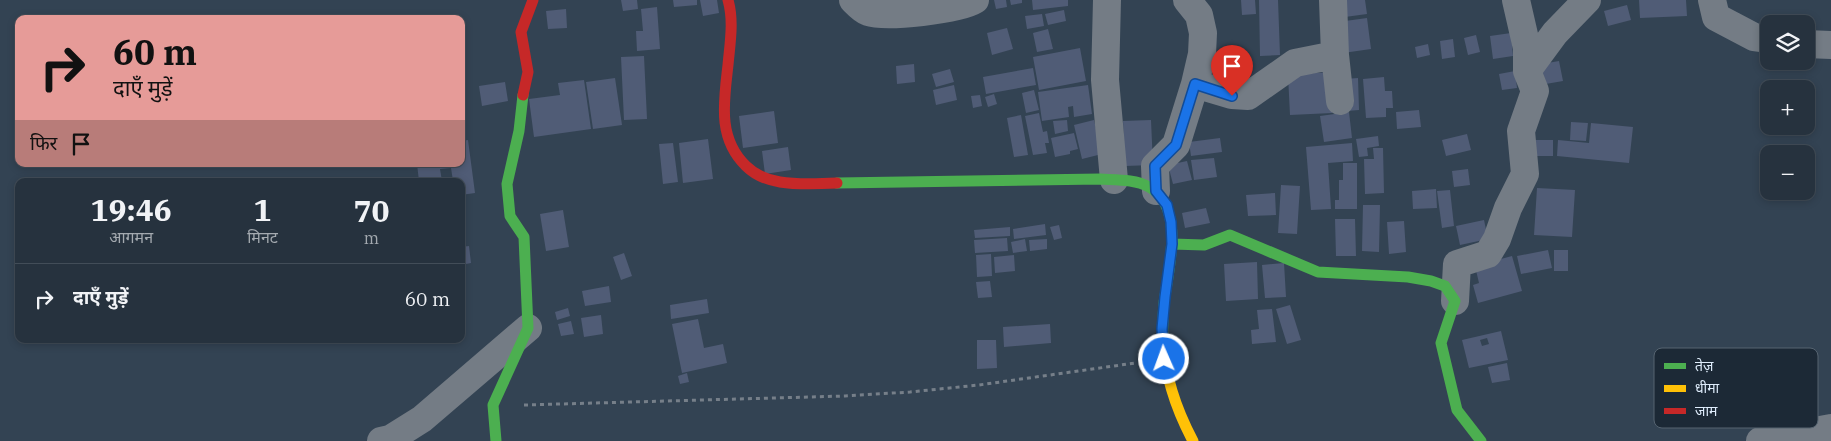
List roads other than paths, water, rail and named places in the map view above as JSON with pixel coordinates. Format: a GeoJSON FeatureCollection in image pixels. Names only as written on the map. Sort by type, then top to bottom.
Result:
{"type":"FeatureCollection","features":[{"type":"Feature","properties":{"kind":"street"},"geometry":{"type":"LineString","coordinates":[[496,441],[493,406],[528,328],[524,236],[510,216],[507,184],[519,131],[528,72],[521,32],[534,0]]}},
{"type":"Feature","properties":{"kind":"street"},"geometry":{"type":"LineString","coordinates":[[728,0],[732,17],[724,114],[726,136],[733,152],[743,164],[764,179],[784,184],[1114,180],[1140,183],[1156,191],[1167,205],[1171,222],[1172,244],[1162,329],[1164,359],[1168,386],[1193,441]]}},
{"type":"Feature","properties":{"kind":"street"},"geometry":{"type":"LineString","coordinates":[[853,0],[861,9],[885,15],[948,8],[975,0]]}},
{"type":"Feature","properties":{"kind":"street"},"geometry":{"type":"LineString","coordinates":[[1107,0],[1105,80],[1114,180]]}},
{"type":"Feature","properties":{"kind":"street"},"geometry":{"type":"LineString","coordinates":[[1156,191],[1155,166],[1176,145],[1195,84],[1202,54],[1203,33],[1199,15],[1187,0]]}},
{"type":"Feature","properties":{"kind":"street"},"geometry":{"type":"LineString","coordinates":[[1333,0],[1335,55],[1340,101]]}},
{"type":"Feature","properties":{"kind":"street"},"geometry":{"type":"LineString","coordinates":[[1481,441],[1457,410],[1441,343],[1455,301],[1457,264],[1488,254],[1525,174],[1521,131],[1535,91],[1528,71],[1527,48],[1516,0]]}},
{"type":"Feature","properties":{"kind":"street"},"geometry":{"type":"LineString","coordinates":[[1528,71],[1555,33],[1587,0]]}},
{"type":"Feature","properties":{"kind":"street"},"geometry":{"type":"LineString","coordinates":[[1712,0],[1716,17],[1754,37],[1760,38]]}},
{"type":"Feature","properties":{"kind":"street"},"geometry":{"type":"LineString","coordinates":[[1815,44],[1831,45]]}},
{"type":"Feature","properties":{"kind":"street"},"geometry":{"type":"LineString","coordinates":[[1195,84],[1232,96],[1248,96],[1295,63],[1335,55]]}},
{"type":"Feature","properties":{"kind":"street"},"geometry":{"type":"LineString","coordinates":[[1172,244],[1204,245],[1230,235],[1318,272],[1431,281],[1445,286],[1455,301]]}},
{"type":"Feature","properties":{"kind":"street"},"geometry":{"type":"LineString","coordinates":[[381,441],[390,439],[422,419],[528,328]]}},
{"type":"Feature","properties":{"kind":"street"},"geometry":{"type":"LineString","coordinates":[[1760,441],[1831,428]]}}]}
